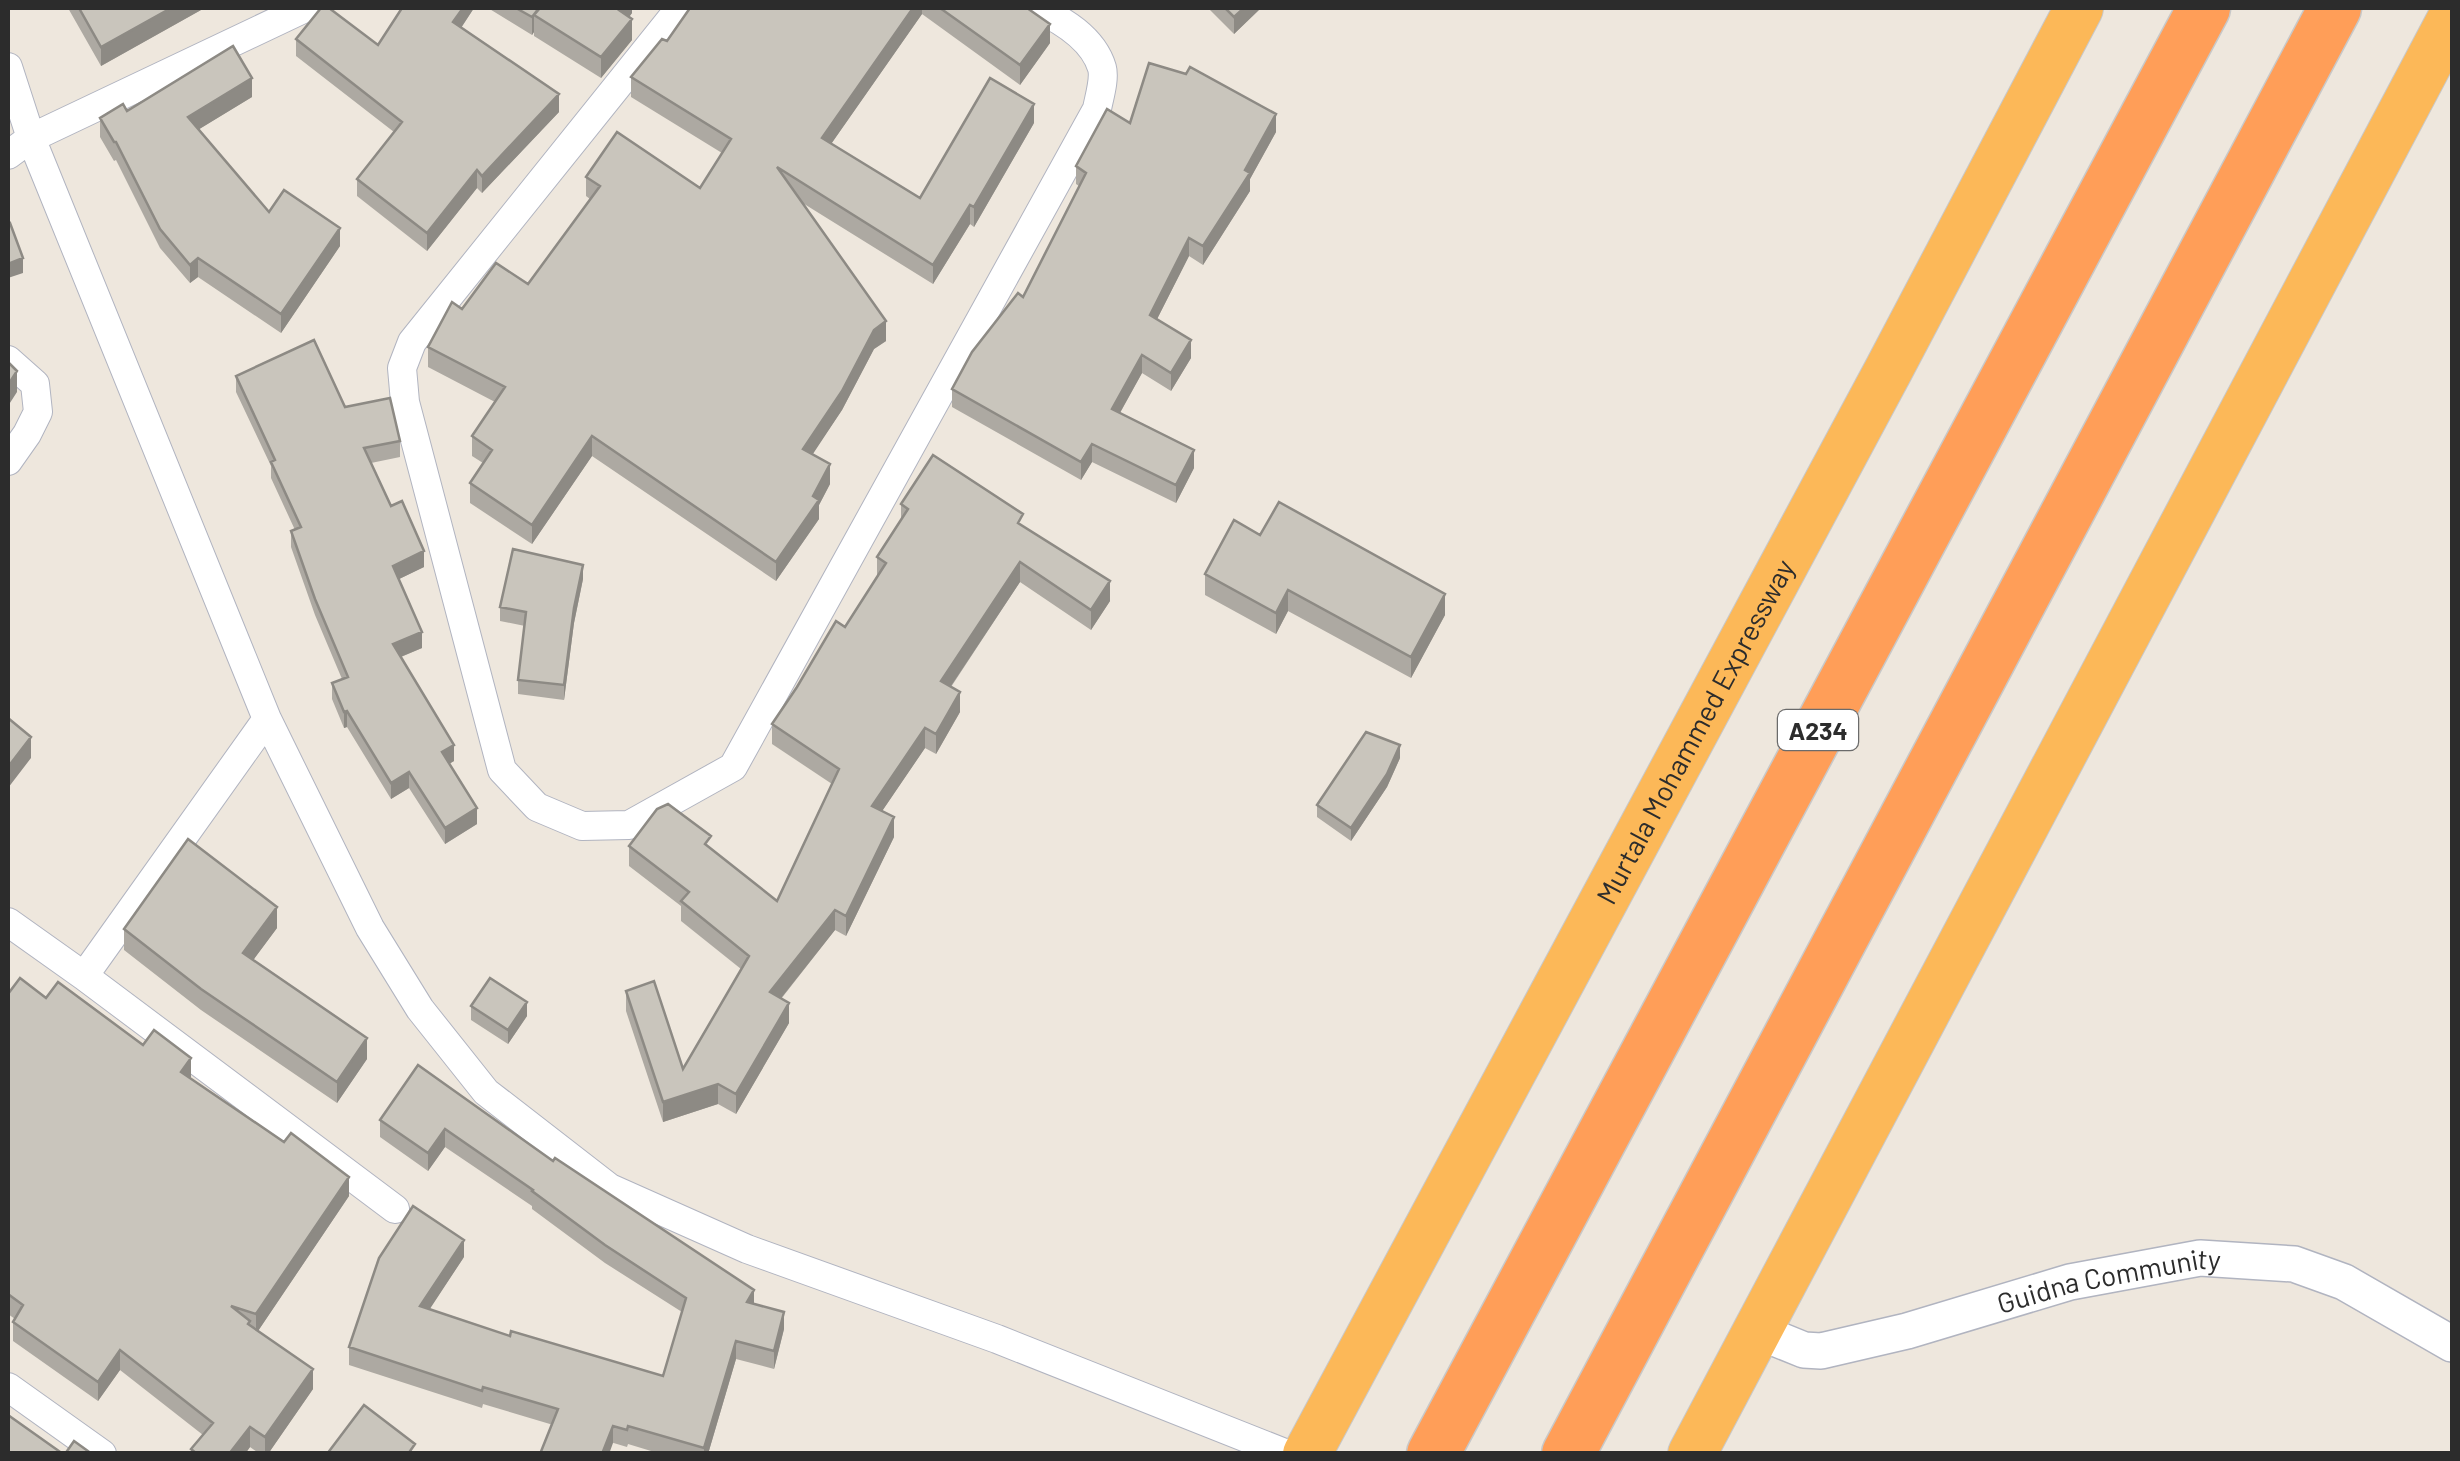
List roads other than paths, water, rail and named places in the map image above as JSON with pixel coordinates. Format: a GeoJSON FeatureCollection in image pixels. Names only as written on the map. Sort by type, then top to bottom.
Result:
{"type":"FeatureCollection","features":[{"type":"Feature","properties":{"kind":"highway","name":"Murtala Mohammed Expressway"},"geometry":{"type":"LineString","coordinates":[[1307,1454],[2079,8]]}},
{"type":"Feature","properties":{"kind":"highway","name":"A234"},"geometry":{"type":"LineString","coordinates":[[1433,1454],[2204,8]]}},
{"type":"Feature","properties":{"kind":"highway"},"geometry":{"type":"LineString","coordinates":[[1568,1454],[2335,8]]}},
{"type":"Feature","properties":{"kind":"highway"},"geometry":{"type":"LineString","coordinates":[[1692,1454],[2452,18]]}},
{"type":"Feature","properties":{"kind":"street"},"geometry":{"type":"LineString","coordinates":[[8,155],[31,138],[305,8]]}},
{"type":"Feature","properties":{"kind":"street"},"geometry":{"type":"LineString","coordinates":[[680,8],[412,342],[402,368],[406,402],[502,770],[537,807],[582,826],[629,825],[734,767],[1097,110],[1103,70],[1086,39],[1055,11]]}},
{"type":"Feature","properties":{"kind":"street"},"geometry":{"type":"LineString","coordinates":[[8,67],[31,138],[267,720],[370,928],[420,1009],[486,1092],[610,1188],[747,1249],[997,1339],[1287,1454]]}},
{"type":"Feature","properties":{"kind":"street"},"geometry":{"type":"LineString","coordinates":[[8,360],[35,384],[38,412],[8,461]]}},
{"type":"Feature","properties":{"kind":"street"},"geometry":{"type":"LineString","coordinates":[[84,976],[267,720]]}},
{"type":"Feature","properties":{"kind":"street"},"geometry":{"type":"LineString","coordinates":[[8,922],[394,1209]]}},
{"type":"Feature","properties":{"kind":"street","name":"Guidna Community"},"geometry":{"type":"LineString","coordinates":[[1757,1331],[1804,1350],[1821,1352],[1907,1331],[2070,1282],[2200,1258],[2294,1264],[2344,1282],[2452,1344]]}},
{"type":"Feature","properties":{"kind":"street"},"geometry":{"type":"LineString","coordinates":[[8,1387],[102,1454]]}}]}
